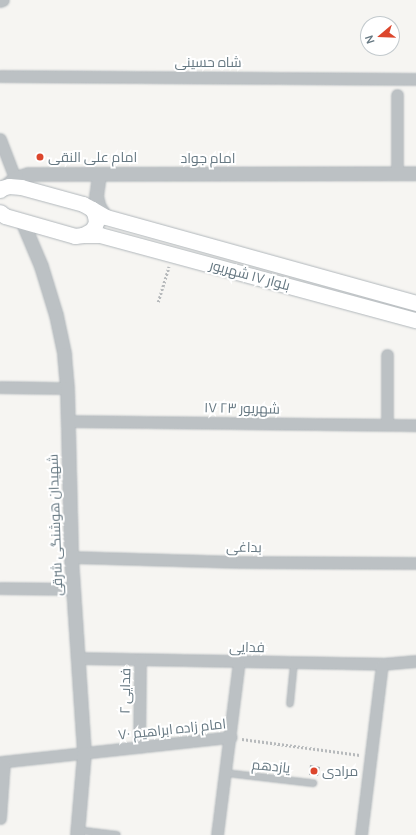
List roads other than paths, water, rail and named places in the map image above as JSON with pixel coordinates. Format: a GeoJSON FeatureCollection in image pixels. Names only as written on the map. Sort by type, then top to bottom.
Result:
{"type":"FeatureCollection","features":[{"type":"Feature","properties":{"kind":"main road","name":"بلوار ۱۷ شهریور"},"geometry":{"type":"LineString","coordinates":[[4,186],[21,187],[83,204],[106,216],[416,303]]}},
{"type":"Feature","properties":{"kind":"main road"},"geometry":{"type":"LineString","coordinates":[[82,235],[92,230],[96,223],[92,208]]}},
{"type":"Feature","properties":{"kind":"main road","name":"بلوار ۱۷ شهریور"},"geometry":{"type":"LineString","coordinates":[[0,212],[5,216],[75,236],[100,235],[416,320]]}},
{"type":"Feature","properties":{"kind":"street","name":"شاه حسینی"},"geometry":{"type":"LineString","coordinates":[[0,76],[416,79]]}},
{"type":"Feature","properties":{"kind":"street"},"geometry":{"type":"LineString","coordinates":[[397,95],[397,173]]}},
{"type":"Feature","properties":{"kind":"street"},"geometry":{"type":"LineString","coordinates":[[0,139],[4,186]]}},
{"type":"Feature","properties":{"kind":"street","name":"امام جواد"},"geometry":{"type":"LineString","coordinates":[[4,186],[28,174],[416,173]]}},
{"type":"Feature","properties":{"kind":"street"},"geometry":{"type":"LineString","coordinates":[[99,175],[96,196],[99,207],[106,216]]}},
{"type":"Feature","properties":{"kind":"street","name":"شهیدان هوشنگی شرقی"},"geometry":{"type":"LineString","coordinates":[[22,221],[41,266],[56,315],[64,354],[67,388],[71,557],[84,753],[78,833]]}},
{"type":"Feature","properties":{"kind":"street"},"geometry":{"type":"LineString","coordinates":[[387,355],[387,424]]}},
{"type":"Feature","properties":{"kind":"street"},"geometry":{"type":"LineString","coordinates":[[0,387],[67,388]]}},
{"type":"Feature","properties":{"kind":"street","name":"۱۷ شهریور ۲۳"},"geometry":{"type":"LineString","coordinates":[[68,421],[416,425]]}},
{"type":"Feature","properties":{"kind":"street","name":"بداغی"},"geometry":{"type":"LineString","coordinates":[[71,557],[241,562],[416,563]]}},
{"type":"Feature","properties":{"kind":"street"},"geometry":{"type":"LineString","coordinates":[[0,588],[73,588]]}},
{"type":"Feature","properties":{"kind":"street","name":"فدایی"},"geometry":{"type":"LineString","coordinates":[[78,658],[294,663],[382,664],[416,662]]}},
{"type":"Feature","properties":{"kind":"street","name":"فدایی ۲"},"geometry":{"type":"LineString","coordinates":[[139,747],[140,660]]}},
{"type":"Feature","properties":{"kind":"street"},"geometry":{"type":"LineString","coordinates":[[217,835],[231,737],[238,662]]}},
{"type":"Feature","properties":{"kind":"street"},"geometry":{"type":"LineString","coordinates":[[361,835],[382,664]]}},
{"type":"Feature","properties":{"kind":"street","name":"امام زاده ابراهیم ۷۰"},"geometry":{"type":"LineString","coordinates":[[2,762],[231,737]]}},
{"type":"Feature","properties":{"kind":"street"},"geometry":{"type":"LineString","coordinates":[[0,818],[2,762]]}},
{"type":"Feature","properties":{"kind":"lane"},"geometry":{"type":"LineString","coordinates":[[290,704],[294,663]]}},
{"type":"Feature","properties":{"kind":"lane","name":"یازدهم"},"geometry":{"type":"LineString","coordinates":[[226,773],[313,782]]}},
{"type":"Feature","properties":{"kind":"lane"},"geometry":{"type":"LineString","coordinates":[[78,833],[117,835]]}},
{"type":"Feature","properties":{"kind":"place","name":"امام علی النقی"},"geometry":{"type":"Point","coordinates":[40,157]}},
{"type":"Feature","properties":{"kind":"place","name":"مرادی"},"geometry":{"type":"Point","coordinates":[314,771]}}]}
